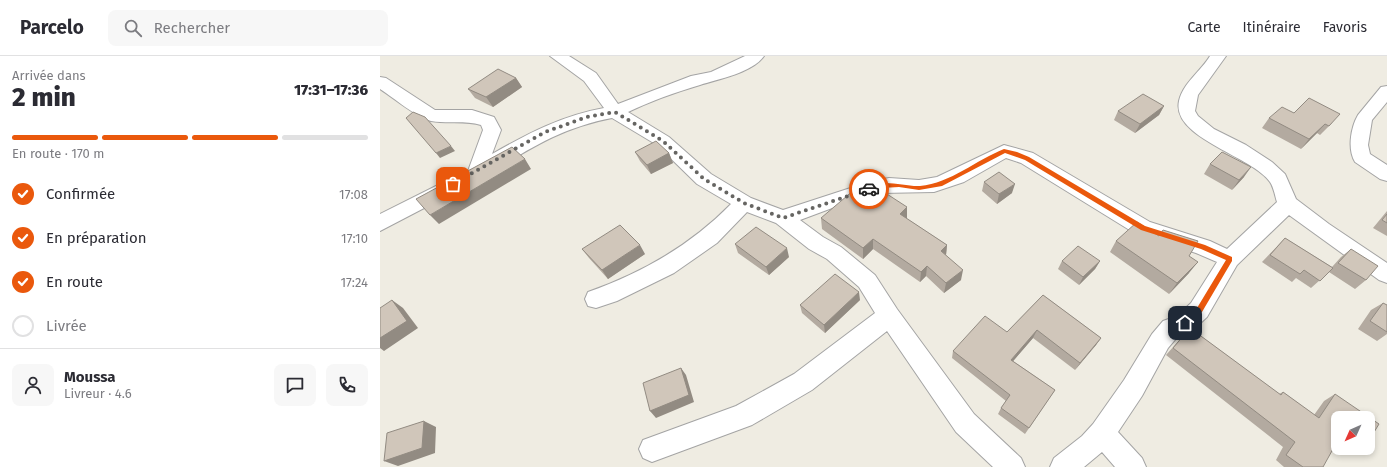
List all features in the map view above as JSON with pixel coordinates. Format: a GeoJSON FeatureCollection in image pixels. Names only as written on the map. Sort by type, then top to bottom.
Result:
{"type":"FeatureCollection","features":[{"type":"Feature","properties":{"kind":"street"},"geometry":{"type":"LineString","coordinates":[[558,56],[590,77],[615,112],[663,141],[704,179],[744,203],[783,218],[816,243],[834,253],[867,281],[889,316],[965,423],[1012,467]]}},
{"type":"Feature","properties":{"kind":"street"},"geometry":{"type":"LineString","coordinates":[[380,223],[466,177],[545,132],[587,117],[615,112],[633,103],[697,80],[715,76],[756,56]]}},
{"type":"Feature","properties":{"kind":"street"},"geometry":{"type":"LineString","coordinates":[[1218,56],[1213,65],[1191,90],[1187,103],[1188,114],[1202,130],[1246,154],[1277,177],[1288,204],[1322,230],[1387,274]]}},
{"type":"Feature","properties":{"kind":"street"},"geometry":{"type":"LineString","coordinates":[[380,82],[431,115],[445,117],[472,116],[488,121],[492,130],[466,177]]}},
{"type":"Feature","properties":{"kind":"street"},"geometry":{"type":"LineString","coordinates":[[1387,91],[1364,119],[1359,145],[1361,157],[1387,174]]}},
{"type":"Feature","properties":{"kind":"street"},"geometry":{"type":"LineString","coordinates":[[783,218],[852,194],[882,186],[899,185],[919,188],[942,183],[1004,151],[1015,153],[1027,158],[1143,228],[1203,247],[1230,259]]}},
{"type":"Feature","properties":{"kind":"street"},"geometry":{"type":"LineString","coordinates":[[596,299],[614,293],[669,264],[705,241],[744,203]]}},
{"type":"Feature","properties":{"kind":"street"},"geometry":{"type":"LineString","coordinates":[[1063,467],[1090,446],[1102,432],[1134,388],[1160,340],[1171,328],[1185,323],[1199,310],[1230,259],[1288,204]]}},
{"type":"Feature","properties":{"kind":"street"},"geometry":{"type":"LineString","coordinates":[[652,448],[743,416],[803,382],[889,316]]}},
{"type":"Feature","properties":{"kind":"street"},"geometry":{"type":"LineString","coordinates":[[1102,432],[1133,467]]}},
{"type":"Feature","properties":{"kind":"building"},"geometry":{"type":"Polygon","coordinates":[[[498,69],[516,78],[486,97],[468,89],[498,69]]]}},
{"type":"Feature","properties":{"kind":"building"},"geometry":{"type":"Polygon","coordinates":[[[1143,94],[1164,106],[1140,124],[1118,111],[1143,94]]]}},
{"type":"Feature","properties":{"kind":"building"},"geometry":{"type":"Polygon","coordinates":[[[1309,98],[1340,114],[1329,126],[1325,124],[1309,139],[1269,118],[1282,107],[1294,113],[1309,98]]]}},
{"type":"Feature","properties":{"kind":"building"},"geometry":{"type":"Polygon","coordinates":[[[413,112],[425,117],[451,146],[436,153],[406,118],[413,112]]]}},
{"type":"Feature","properties":{"kind":"building"},"geometry":{"type":"Polygon","coordinates":[[[656,141],[669,153],[647,165],[635,152],[656,141]]]}},
{"type":"Feature","properties":{"kind":"building"},"geometry":{"type":"Polygon","coordinates":[[[512,147],[525,159],[430,215],[416,199],[512,147]]]}},
{"type":"Feature","properties":{"kind":"building"},"geometry":{"type":"Polygon","coordinates":[[[1222,152],[1251,167],[1239,180],[1210,164],[1222,152]]]}},
{"type":"Feature","properties":{"kind":"building"},"geometry":{"type":"Polygon","coordinates":[[[999,172],[1015,184],[999,194],[984,182],[999,172]]]}},
{"type":"Feature","properties":{"kind":"building"},"geometry":{"type":"Polygon","coordinates":[[[873,185],[907,207],[900,214],[947,245],[941,251],[963,270],[946,283],[927,266],[921,272],[873,239],[863,248],[821,218],[854,190],[873,185]]]}},
{"type":"Feature","properties":{"kind":"building"},"geometry":{"type":"Polygon","coordinates":[[[1387,214],[1387,223],[1382,220],[1387,214]]]}},
{"type":"Feature","properties":{"kind":"building"},"geometry":{"type":"Polygon","coordinates":[[[1137,222],[1159,236],[1163,230],[1198,241],[1189,256],[1198,262],[1177,283],[1116,241],[1137,222]]]}},
{"type":"Feature","properties":{"kind":"building"},"geometry":{"type":"Polygon","coordinates":[[[620,225],[640,245],[602,270],[582,249],[620,225]]]}},
{"type":"Feature","properties":{"kind":"building"},"geometry":{"type":"Polygon","coordinates":[[[756,227],[787,248],[766,267],[735,244],[756,227]]]}},
{"type":"Feature","properties":{"kind":"building"},"geometry":{"type":"Polygon","coordinates":[[[1285,238],[1333,268],[1320,281],[1304,270],[1300,274],[1270,255],[1285,238]]]}},
{"type":"Feature","properties":{"kind":"building"},"geometry":{"type":"Polygon","coordinates":[[[1078,246],[1100,261],[1083,277],[1062,261],[1078,246]]]}},
{"type":"Feature","properties":{"kind":"building"},"geometry":{"type":"Polygon","coordinates":[[[1351,249],[1378,266],[1366,280],[1338,263],[1351,249]]]}},
{"type":"Feature","properties":{"kind":"building"},"geometry":{"type":"Polygon","coordinates":[[[835,274],[859,292],[824,325],[800,305],[835,274]]]}},
{"type":"Feature","properties":{"kind":"building"},"geometry":{"type":"Polygon","coordinates":[[[1043,295],[1101,338],[1080,363],[1037,330],[1011,360],[1055,390],[1029,428],[1001,408],[1010,395],[953,351],[985,316],[1007,332],[1043,295]]]}},
{"type":"Feature","properties":{"kind":"building"},"geometry":{"type":"Polygon","coordinates":[[[392,300],[407,321],[380,338],[380,308],[392,300]]]}},
{"type":"Feature","properties":{"kind":"building"},"geometry":{"type":"Polygon","coordinates":[[[1383,303],[1387,305],[1387,332],[1370,321],[1383,303]]]}},
{"type":"Feature","properties":{"kind":"building"},"geometry":{"type":"Polygon","coordinates":[[[1190,328],[1281,395],[1283,392],[1319,418],[1335,394],[1360,411],[1331,411],[1331,453],[1323,467],[1303,467],[1286,455],[1295,442],[1173,348],[1190,328]]]}},
{"type":"Feature","properties":{"kind":"building"},"geometry":{"type":"Polygon","coordinates":[[[681,368],[689,395],[650,411],[643,383],[681,368]]]}},
{"type":"Feature","properties":{"kind":"building"},"geometry":{"type":"Polygon","coordinates":[[[424,421],[422,448],[384,461],[387,433],[424,421]]]}},
{"type":"Feature","properties":{"kind":"building"},"geometry":{"type":"Polygon","coordinates":[[[1375,421],[1379,424],[1375,431],[1375,421]]]}},
{"type":"Feature","properties":{"kind":"way so far"},"geometry":{"type":"LineString","coordinates":[[453,184],[545,132],[587,117],[615,112],[663,141],[704,179],[744,203],[783,218],[869,189]]}},
{"type":"Feature","properties":{"kind":"route"},"geometry":{"type":"LineString","coordinates":[[869,189],[882,186],[899,185],[919,188],[942,183],[1004,151],[1015,153],[1027,158],[1143,228],[1203,247],[1230,259],[1199,310],[1185,323]]}}]}
